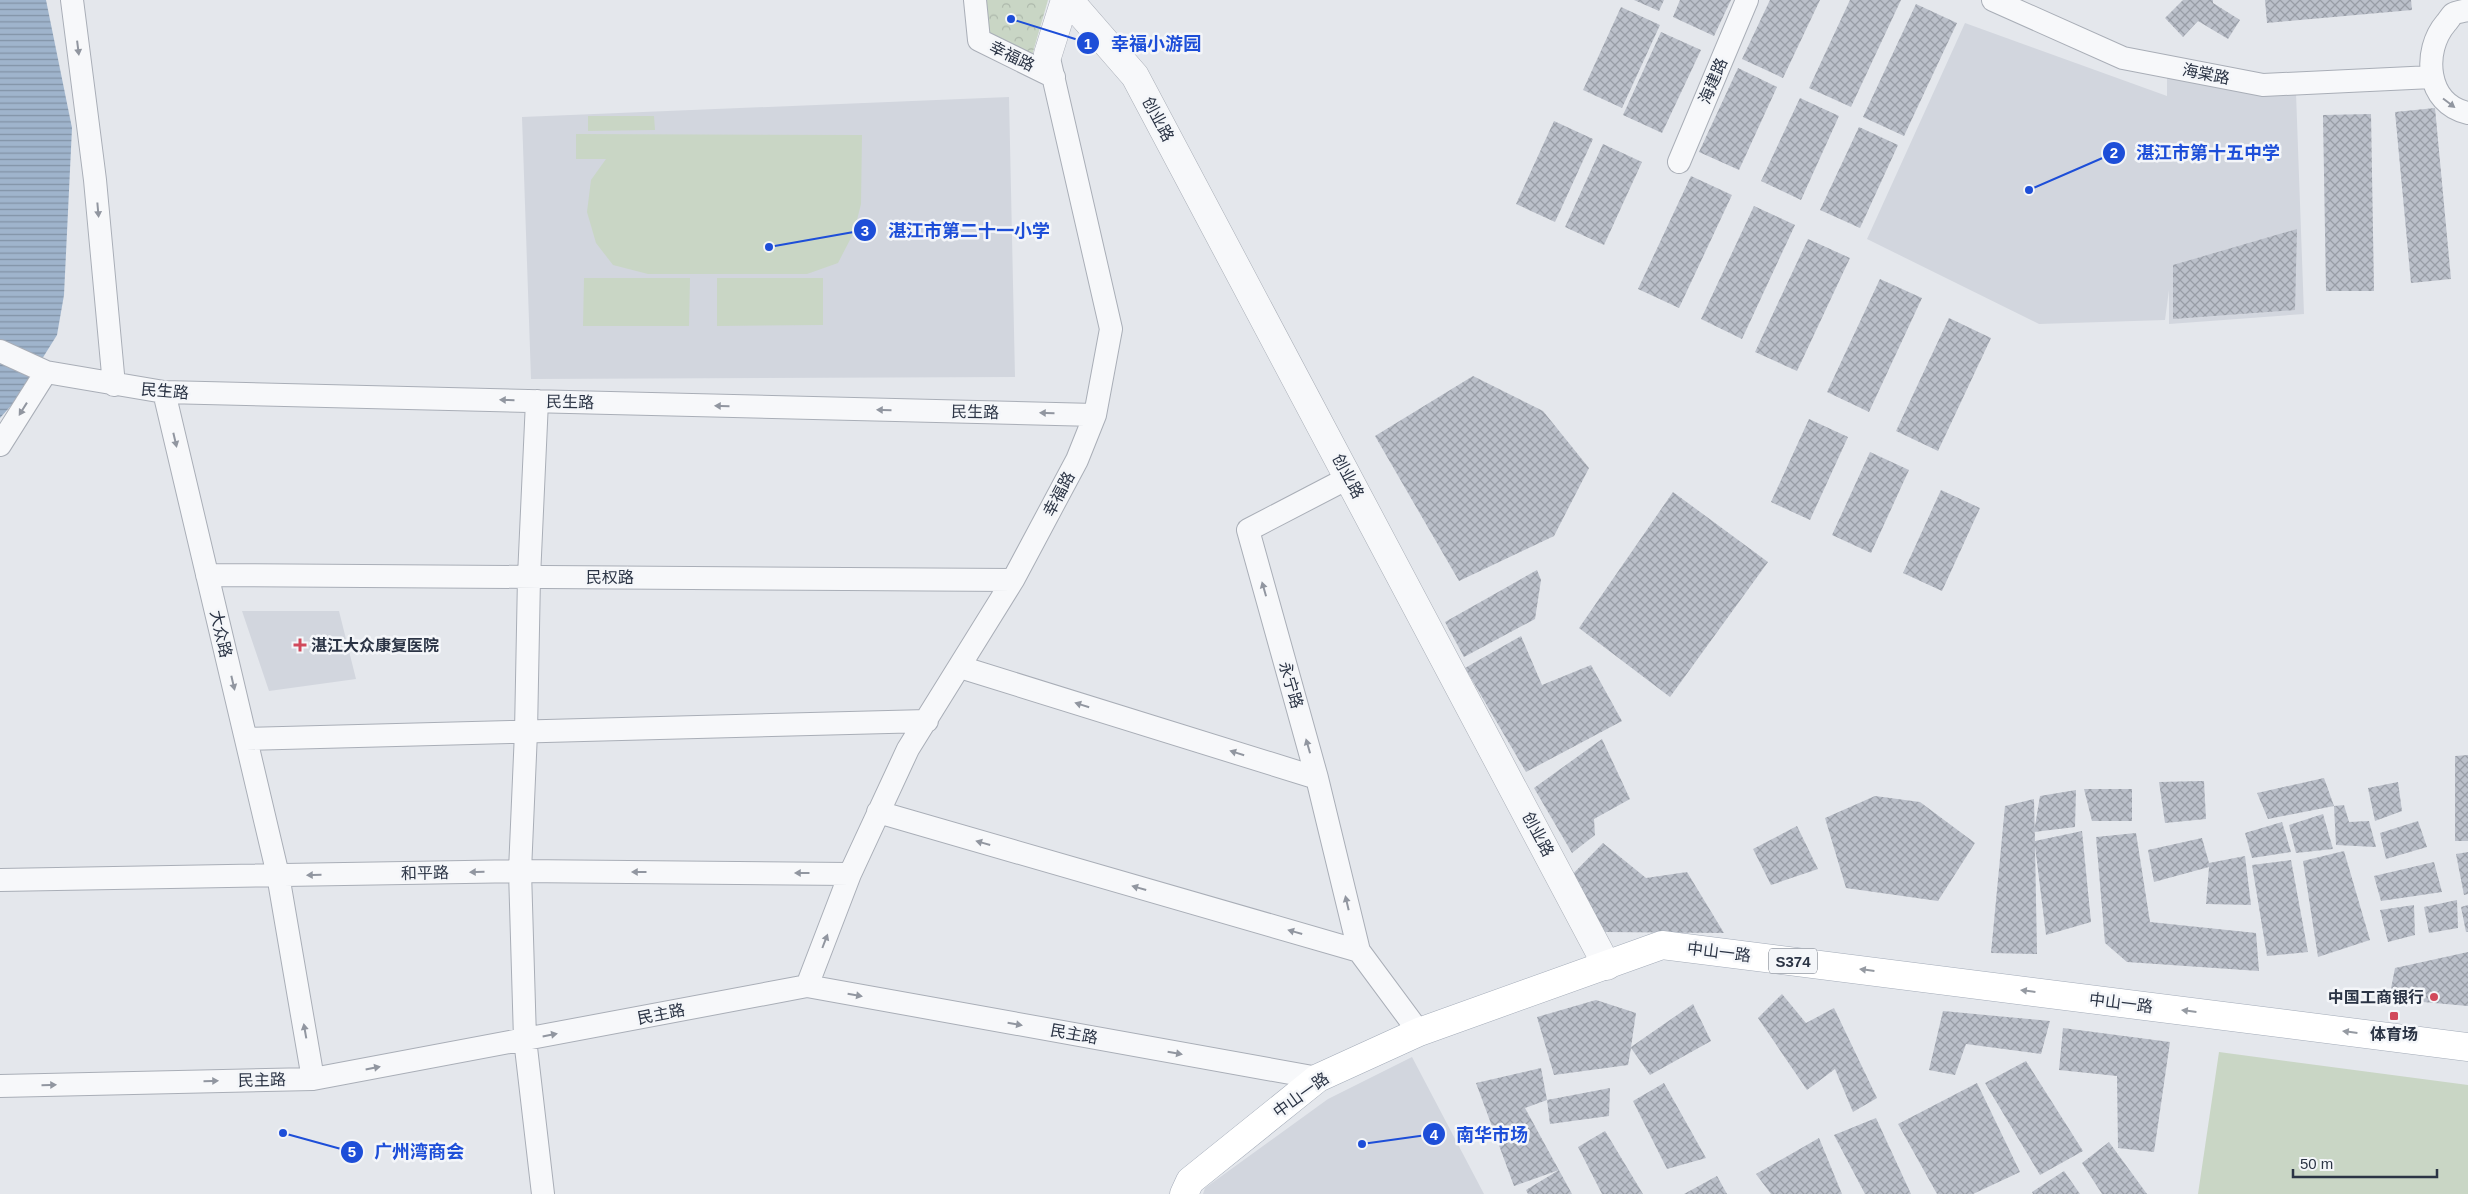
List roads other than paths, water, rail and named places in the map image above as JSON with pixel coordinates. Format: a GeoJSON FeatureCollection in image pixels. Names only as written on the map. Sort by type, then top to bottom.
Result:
{"type":"FeatureCollection","features":[{"type":"Feature","properties":{"kind":"main road","name":"中山一路"},"geometry":{"type":"LineString","coordinates":[[1184,1194],[1190,1181],[1318,1078],[1419,1032],[1662,945],[2468,1047]]}},
{"type":"Feature","properties":{"kind":"street"},"geometry":{"type":"LineString","coordinates":[[72,0],[95,180],[114,385]]}},
{"type":"Feature","properties":{"kind":"street","name":"幸福路"},"geometry":{"type":"LineString","coordinates":[[807,986],[850,874],[908,749],[1013,580],[1077,460],[1095,414],[1111,329],[1051,65],[979,40],[974,0]]}},
{"type":"Feature","properties":{"kind":"street"},"geometry":{"type":"LineString","coordinates":[[1051,65],[1065,0]]}},
{"type":"Feature","properties":{"kind":"street","name":"创业路"},"geometry":{"type":"LineString","coordinates":[[1069,0],[1135,76],[1607,966]]}},
{"type":"Feature","properties":{"kind":"street","name":"海建路"},"geometry":{"type":"LineString","coordinates":[[1679,162],[1747,0]]}},
{"type":"Feature","properties":{"kind":"street","name":"海棠路"},"geometry":{"type":"LineString","coordinates":[[1993,0],[2123,58],[2263,85],[2432,77]]}},
{"type":"Feature","properties":{"kind":"street"},"geometry":{"type":"LineString","coordinates":[[2458,8],[2440,31],[2433,45],[2430,60],[2432,77],[2441,97],[2460,111],[2468,113]]}},
{"type":"Feature","properties":{"kind":"street","name":"民生路"},"geometry":{"type":"LineString","coordinates":[[0,351],[46,372],[164,392],[1095,414]]}},
{"type":"Feature","properties":{"kind":"street"},"geometry":{"type":"LineString","coordinates":[[0,445],[46,372]]}},
{"type":"Feature","properties":{"kind":"street","name":"大众路"},"geometry":{"type":"LineString","coordinates":[[164,392],[278,875],[313,1079]]}},
{"type":"Feature","properties":{"kind":"street"},"geometry":{"type":"LineString","coordinates":[[538,401],[529,577],[526,732],[520,872],[525,1039],[543,1194]]}},
{"type":"Feature","properties":{"kind":"street","name":"永宁路"},"geometry":{"type":"LineString","coordinates":[[1348,478],[1248,530],[1318,778],[1359,951]]}},
{"type":"Feature","properties":{"kind":"street","name":"民权路"},"geometry":{"type":"LineString","coordinates":[[207,575],[1013,580]]}},
{"type":"Feature","properties":{"kind":"street"},"geometry":{"type":"LineString","coordinates":[[960,667],[1318,778]]}},
{"type":"Feature","properties":{"kind":"street"},"geometry":{"type":"LineString","coordinates":[[246,739],[927,721]]}},
{"type":"Feature","properties":{"kind":"street"},"geometry":{"type":"LineString","coordinates":[[878,812],[1359,951],[1419,1032]]}},
{"type":"Feature","properties":{"kind":"street","name":"和平路"},"geometry":{"type":"LineString","coordinates":[[0,880],[520,872],[850,874]]}},
{"type":"Feature","properties":{"kind":"street","name":"民主路"},"geometry":{"type":"LineString","coordinates":[[0,1086],[313,1079],[807,986],[1318,1078]]}},
{"type":"Feature","properties":{"kind":"water"},"geometry":{"type":"Polygon","coordinates":[[[0,0],[46,0],[72,128],[64,295],[57,335],[17,399],[0,418],[0,0]]]}},
{"type":"Feature","properties":{"kind":"place","name":"幸福小游园"},"geometry":{"type":"Point","coordinates":[1011,19]}},
{"type":"Feature","properties":{"kind":"place","name":"湛江市第十五中学"},"geometry":{"type":"Point","coordinates":[2029,190]}},
{"type":"Feature","properties":{"kind":"place","name":"湛江市第二十一小学"},"geometry":{"type":"Point","coordinates":[769,247]}},
{"type":"Feature","properties":{"kind":"place","name":"湛江大众康复医院"},"geometry":{"type":"Point","coordinates":[300,645]}},
{"type":"Feature","properties":{"kind":"place","name":"中国工商银行"},"geometry":{"type":"Point","coordinates":[2434,997]}},
{"type":"Feature","properties":{"kind":"place","name":"体育场"},"geometry":{"type":"Point","coordinates":[2394,1016]}},
{"type":"Feature","properties":{"kind":"place","name":"广州湾商会"},"geometry":{"type":"Point","coordinates":[283,1133]}},
{"type":"Feature","properties":{"kind":"place","name":"南华市场"},"geometry":{"type":"Point","coordinates":[1362,1144]}}]}
